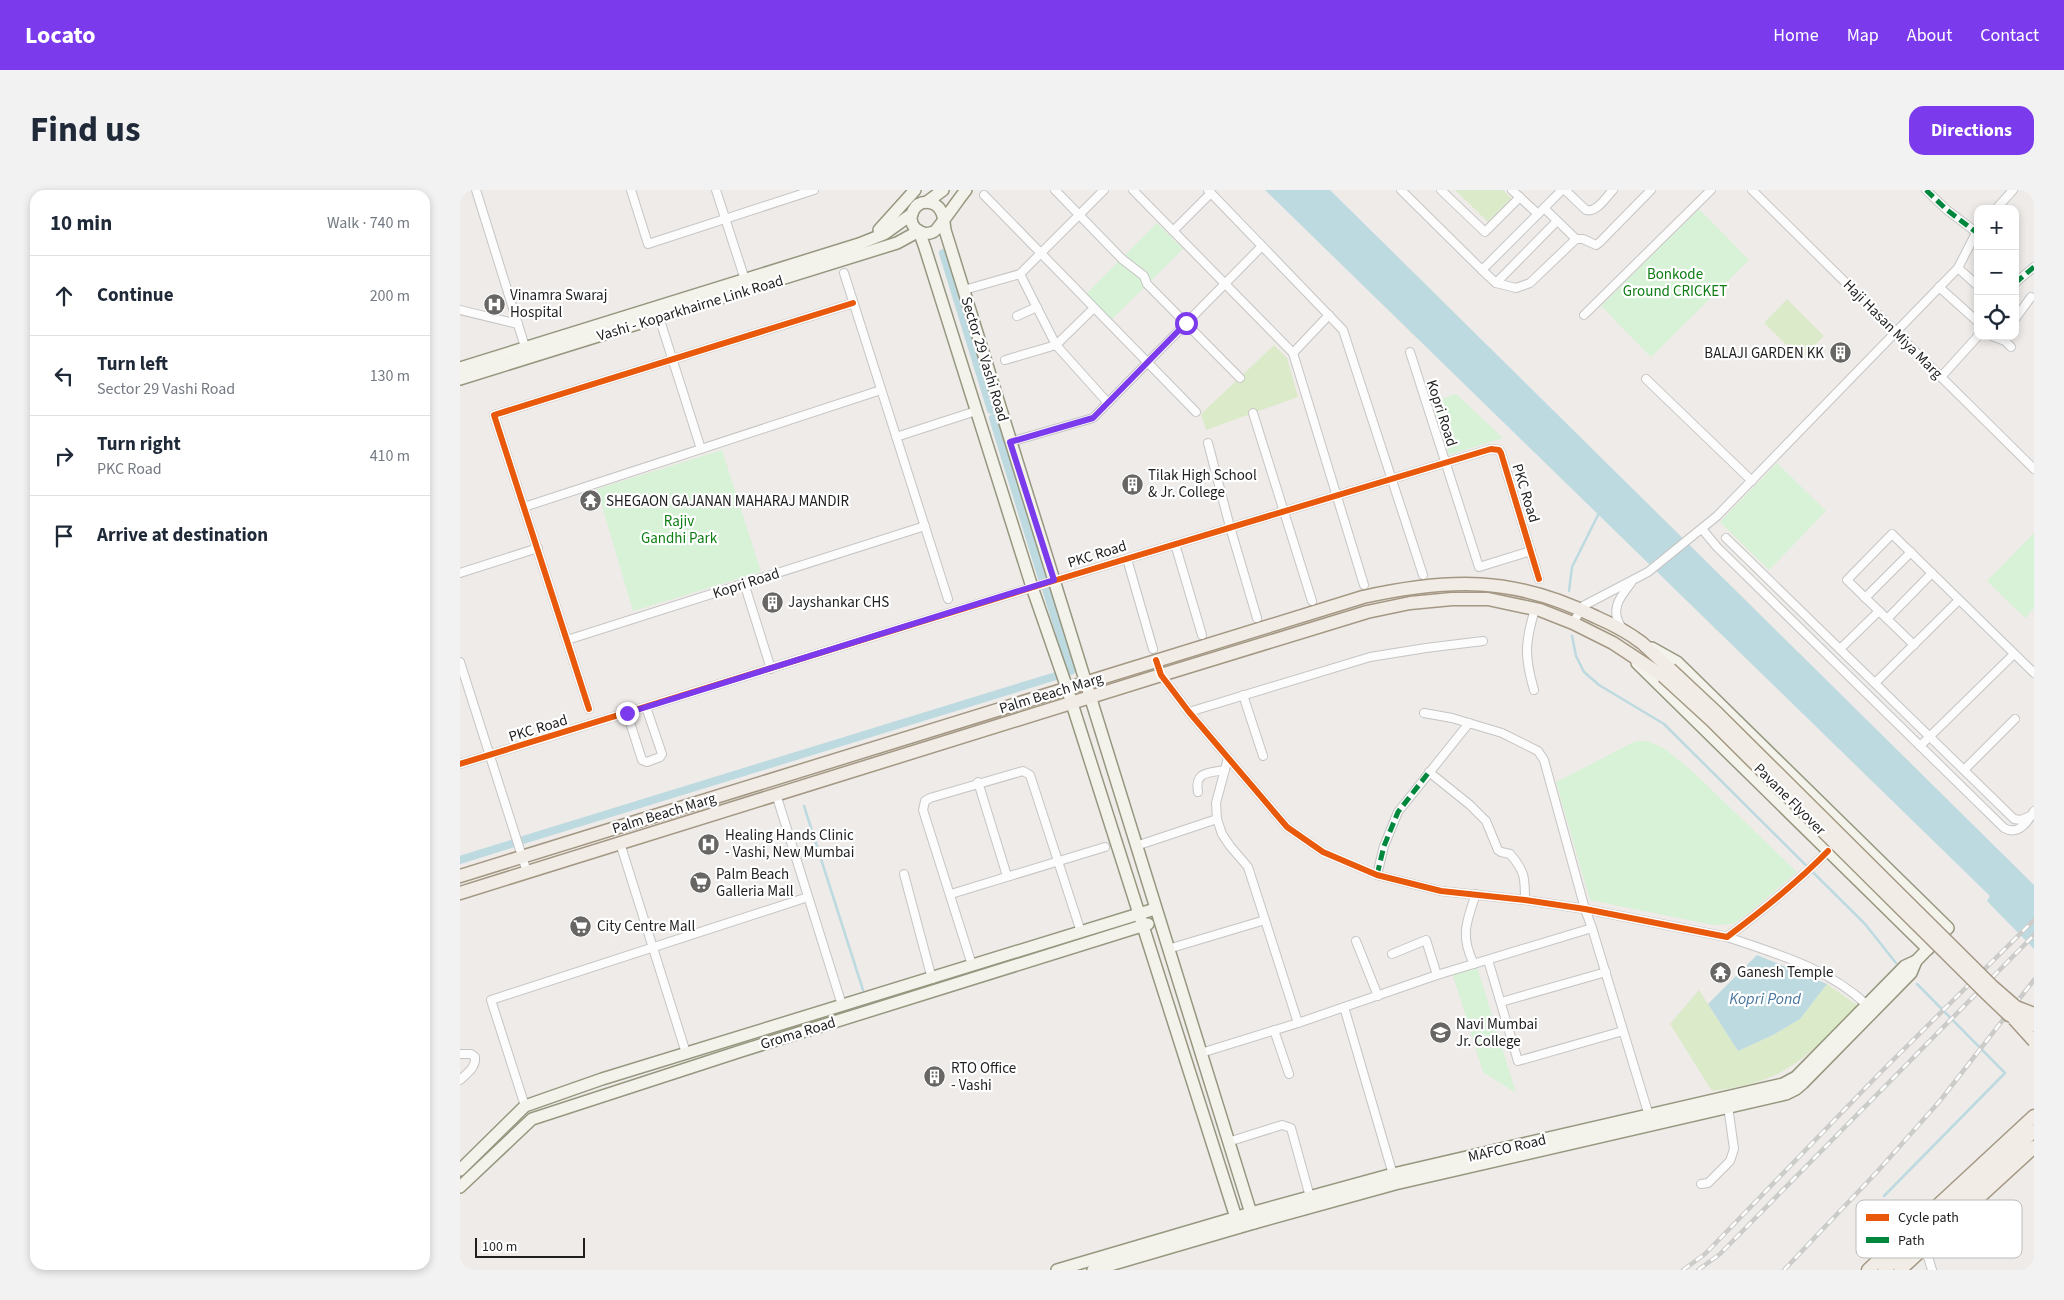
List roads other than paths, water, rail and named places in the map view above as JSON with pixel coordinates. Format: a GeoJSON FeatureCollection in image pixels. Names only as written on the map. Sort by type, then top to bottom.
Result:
{"type":"FeatureCollection","features":[{"type":"Feature","properties":{"kind":"main road"},"geometry":{"type":"LineString","coordinates":[[859,244],[883,226],[915,190]]}},
{"type":"Feature","properties":{"kind":"main road"},"geometry":{"type":"LineString","coordinates":[[943,190],[927,202],[918,205],[912,214],[912,224],[919,231],[928,234],[938,230],[943,220],[966,190]]}},
{"type":"Feature","properties":{"kind":"main road"},"geometry":{"type":"LineString","coordinates":[[927,202],[941,210],[943,220]]}},
{"type":"Feature","properties":{"kind":"main road","name":"Vashi - Koparkhairne Link Road"},"geometry":{"type":"LineString","coordinates":[[460,380],[527,353],[746,284],[859,244],[884,234],[912,214]]}},
{"type":"Feature","properties":{"kind":"main road","name":"Sector 29 Vashi Road"},"geometry":{"type":"LineString","coordinates":[[943,220],[1010,442],[1252,1218]]}},
{"type":"Feature","properties":{"kind":"main road","name":"Vashi - Koparkhairne Link Road"},"geometry":{"type":"LineString","coordinates":[[746,284],[897,243],[919,231]]}},
{"type":"Feature","properties":{"kind":"main road","name":"Sector 29 Vashi Road"},"geometry":{"type":"LineString","coordinates":[[919,231],[1237,1222]]}},
{"type":"Feature","properties":{"kind":"main road","name":"Vashi - Koparkhairne Link Road"},"geometry":{"type":"LineString","coordinates":[[460,368],[527,353]]}},
{"type":"Feature","properties":{"kind":"main road","name":"Palm Beach Marg"},"geometry":{"type":"LineString","coordinates":[[460,876],[1067,688],[1155,655],[1363,597],[1408,587],[1452,583],[1490,584],[1544,595],[1580,609],[1624,631],[1641,643]]}},
{"type":"Feature","properties":{"kind":"main road","name":"Palm Beach Marg"},"geometry":{"type":"LineString","coordinates":[[460,893],[1367,612],[1410,603],[1452,599],[1488,600],[1535,609],[1574,623],[1613,643],[1631,655]]}},
{"type":"Feature","properties":{"kind":"main road","name":"Pavane Flyover"},"geometry":{"type":"LineString","coordinates":[[1641,643],[1711,720],[2009,1015],[2034,1025]]}},
{"type":"Feature","properties":{"kind":"main road","name":"MAFCO Road"},"geometry":{"type":"LineString","coordinates":[[1252,1218],[1310,1197],[1650,1119],[1790,1082],[1905,966],[1916,961],[1948,928],[1677,662],[1641,643]]}},
{"type":"Feature","properties":{"kind":"main road"},"geometry":{"type":"LineString","coordinates":[[1631,655],[1656,682],[1928,950]]}},
{"type":"Feature","properties":{"kind":"main road","name":"Pavane Flyover"},"geometry":{"type":"LineString","coordinates":[[1631,655],[1666,672],[1718,714],[1993,987],[2016,1007],[2034,1014]]}},
{"type":"Feature","properties":{"kind":"main road","name":"Groma Road"},"geometry":{"type":"LineString","coordinates":[[460,1170],[525,1106],[602,1079],[1155,909]]}},
{"type":"Feature","properties":{"kind":"main road","name":"Groma Road"},"geometry":{"type":"LineString","coordinates":[[460,1188],[532,1119],[606,1094],[1159,921]]}},
{"type":"Feature","properties":{"kind":"main road","name":"MAFCO Road"},"geometry":{"type":"LineString","coordinates":[[1650,1119],[1728,1106],[1786,1094],[1796,1089],[1911,973],[1916,961]]}},
{"type":"Feature","properties":{"kind":"main road"},"geometry":{"type":"LineString","coordinates":[[2009,1015],[2034,1041]]}},
{"type":"Feature","properties":{"kind":"main road"},"geometry":{"type":"LineString","coordinates":[[602,1079],[606,1094]]}},
{"type":"Feature","properties":{"kind":"main road"},"geometry":{"type":"LineString","coordinates":[[1943,1200],[2034,1116]]}},
{"type":"Feature","properties":{"kind":"main road"},"geometry":{"type":"LineString","coordinates":[[1960,1200],[2034,1131]]}},
{"type":"Feature","properties":{"kind":"main road"},"geometry":{"type":"LineString","coordinates":[[1976,1200],[2034,1147]]}},
{"type":"Feature","properties":{"kind":"main road","name":"MAFCO Road"},"geometry":{"type":"LineString","coordinates":[[1057,1270],[1394,1179]]}},
{"type":"Feature","properties":{"kind":"main road","name":"MAFCO Road"},"geometry":{"type":"LineString","coordinates":[[1093,1270],[1237,1222]]}},
{"type":"Feature","properties":{"kind":"main road"},"geometry":{"type":"LineString","coordinates":[[1868,1270],[1881,1258]]}},
{"type":"Feature","properties":{"kind":"main road"},"geometry":{"type":"LineString","coordinates":[[1884,1270],[1897,1258]]}},
{"type":"Feature","properties":{"kind":"main road"},"geometry":{"type":"LineString","coordinates":[[1900,1270],[1913,1258]]}},
{"type":"Feature","properties":{"kind":"street"},"geometry":{"type":"LineString","coordinates":[[476,190],[527,353]]}},
{"type":"Feature","properties":{"kind":"street"},"geometry":{"type":"LineString","coordinates":[[631,190],[648,244],[805,191],[814,190]]}},
{"type":"Feature","properties":{"kind":"street"},"geometry":{"type":"LineString","coordinates":[[716,190],[746,284]]}},
{"type":"Feature","properties":{"kind":"street"},"geometry":{"type":"LineString","coordinates":[[1055,190],[1122,259],[1144,276],[1147,284],[1240,378]]}},
{"type":"Feature","properties":{"kind":"street"},"geometry":{"type":"LineString","coordinates":[[964,290],[1020,274],[1104,190]]}},
{"type":"Feature","properties":{"kind":"street"},"geometry":{"type":"LineString","coordinates":[[1133,190],[1294,353],[1364,585]]}},
{"type":"Feature","properties":{"kind":"street"},"geometry":{"type":"LineString","coordinates":[[1441,190],[1485,232],[1520,197]]}},
{"type":"Feature","properties":{"kind":"street"},"geometry":{"type":"LineString","coordinates":[[1512,190],[1557,221],[1576,239],[1583,239],[1596,244],[1599,244],[1651,190]]}},
{"type":"Feature","properties":{"kind":"street"},"geometry":{"type":"LineString","coordinates":[[1482,270],[1563,190],[1586,210],[1590,211],[1595,209],[1613,190]]}},
{"type":"Feature","properties":{"kind":"street"},"geometry":{"type":"LineString","coordinates":[[1584,315],[1711,190]]}},
{"type":"Feature","properties":{"kind":"street","name":"Haji Hasan Miya Marg"},"geometry":{"type":"LineString","coordinates":[[1752,190],[2034,469]]}},
{"type":"Feature","properties":{"kind":"street"},"geometry":{"type":"LineString","coordinates":[[1926,190],[1947,210],[1974,228]]}},
{"type":"Feature","properties":{"kind":"street"},"geometry":{"type":"LineString","coordinates":[[2000,205],[2013,190]]}},
{"type":"Feature","properties":{"kind":"street"},"geometry":{"type":"LineString","coordinates":[[1406,191],[1496,283],[1516,288],[1530,283],[1576,239]]}},
{"type":"Feature","properties":{"kind":"street"},"geometry":{"type":"LineString","coordinates":[[1173,231],[1209,192],[1343,330],[1423,575]]}},
{"type":"Feature","properties":{"kind":"street"},"geometry":{"type":"LineString","coordinates":[[984,195],[1196,412]]}},
{"type":"Feature","properties":{"kind":"street"},"geometry":{"type":"LineString","coordinates":[[1496,283],[1557,221]]}},
{"type":"Feature","properties":{"kind":"street"},"geometry":{"type":"LineString","coordinates":[[1574,623],[1580,609],[1595,598],[1648,572],[1700,530],[1752,481],[1958,268],[1974,236]]}},
{"type":"Feature","properties":{"kind":"street"},"geometry":{"type":"LineString","coordinates":[[1010,442],[1093,418],[1262,246]]}},
{"type":"Feature","properties":{"kind":"street"},"geometry":{"type":"LineString","coordinates":[[1958,268],[1974,282]]}},
{"type":"Feature","properties":{"kind":"street"},"geometry":{"type":"LineString","coordinates":[[2019,280],[2034,268]]}},
{"type":"Feature","properties":{"kind":"street"},"geometry":{"type":"LineString","coordinates":[[844,273],[948,599]]}},
{"type":"Feature","properties":{"kind":"street"},"geometry":{"type":"LineString","coordinates":[[1020,274],[1056,345],[1108,402]]}},
{"type":"Feature","properties":{"kind":"street"},"geometry":{"type":"LineString","coordinates":[[1939,287],[1974,318]]}},
{"type":"Feature","properties":{"kind":"street"},"geometry":{"type":"LineString","coordinates":[[2019,314],[2031,297]]}},
{"type":"Feature","properties":{"kind":"street"},"geometry":{"type":"LineString","coordinates":[[589,709],[494,415],[853,303]]}},
{"type":"Feature","properties":{"kind":"street"},"geometry":{"type":"LineString","coordinates":[[1017,316],[1037,307]]}},
{"type":"Feature","properties":{"kind":"street"},"geometry":{"type":"LineString","coordinates":[[1005,360],[1056,345],[1094,308]]}},
{"type":"Feature","properties":{"kind":"street"},"geometry":{"type":"LineString","coordinates":[[460,310],[518,324]]}},
{"type":"Feature","properties":{"kind":"street"},"geometry":{"type":"LineString","coordinates":[[657,312],[701,449]]}},
{"type":"Feature","properties":{"kind":"street"},"geometry":{"type":"LineString","coordinates":[[1294,353],[1329,315]]}},
{"type":"Feature","properties":{"kind":"street"},"geometry":{"type":"LineString","coordinates":[[1941,377],[1974,340]]}},
{"type":"Feature","properties":{"kind":"street"},"geometry":{"type":"LineString","coordinates":[[2002,340],[2011,347]]}},
{"type":"Feature","properties":{"kind":"street","name":"Kopri Road"},"geometry":{"type":"LineString","coordinates":[[1410,352],[1478,568],[1531,551]]}},
{"type":"Feature","properties":{"kind":"street"},"geometry":{"type":"LineString","coordinates":[[1646,379],[1752,481]]}},
{"type":"Feature","properties":{"kind":"street"},"geometry":{"type":"LineString","coordinates":[[524,507],[881,390]]}},
{"type":"Feature","properties":{"kind":"street"},"geometry":{"type":"LineString","coordinates":[[896,437],[976,411]]}},
{"type":"Feature","properties":{"kind":"street"},"geometry":{"type":"LineString","coordinates":[[1253,413],[1312,601]]}},
{"type":"Feature","properties":{"kind":"street"},"geometry":{"type":"LineString","coordinates":[[1208,443],[1230,527],[1258,618]]}},
{"type":"Feature","properties":{"kind":"street","name":"PKC Road"},"geometry":{"type":"LineString","coordinates":[[460,764],[646,708],[1054,580],[1491,449],[1499,450],[1539,579]]}},
{"type":"Feature","properties":{"kind":"street","name":"Kopri Road"},"geometry":{"type":"LineString","coordinates":[[567,640],[924,526]]}},
{"type":"Feature","properties":{"kind":"street"},"geometry":{"type":"LineString","coordinates":[[1700,530],[2007,830],[2017,830],[2033,813]]}},
{"type":"Feature","properties":{"kind":"street"},"geometry":{"type":"LineString","coordinates":[[1914,645],[1847,580],[1892,534],[2034,673]]}},
{"type":"Feature","properties":{"kind":"street"},"geometry":{"type":"LineString","coordinates":[[1726,538],[2014,819],[2021,820],[2033,813]]}},
{"type":"Feature","properties":{"kind":"street"},"geometry":{"type":"LineString","coordinates":[[1175,544],[1202,635]]}},
{"type":"Feature","properties":{"kind":"street"},"geometry":{"type":"LineString","coordinates":[[460,573],[538,548]]}},
{"type":"Feature","properties":{"kind":"street"},"geometry":{"type":"LineString","coordinates":[[1865,598],[1911,552]]}},
{"type":"Feature","properties":{"kind":"street"},"geometry":{"type":"LineString","coordinates":[[1127,558],[1161,675],[1189,712],[1287,827],[1322,852],[1377,875],[1441,891],[1585,909],[1727,937],[1777,954],[1828,975],[1842,983],[1867,1005]]}},
{"type":"Feature","properties":{"kind":"street"},"geometry":{"type":"LineString","coordinates":[[1886,619],[1932,573]]}},
{"type":"Feature","properties":{"kind":"street"},"geometry":{"type":"LineString","coordinates":[[1624,631],[1617,620],[1616,608],[1619,597],[1632,581]]}},
{"type":"Feature","properties":{"kind":"street"},"geometry":{"type":"LineString","coordinates":[[744,584],[771,668]]}},
{"type":"Feature","properties":{"kind":"street"},"geometry":{"type":"LineString","coordinates":[[1875,683],[1959,600]]}},
{"type":"Feature","properties":{"kind":"street"},"geometry":{"type":"LineString","coordinates":[[1534,690],[1526,650],[1527,637],[1535,609]]}},
{"type":"Feature","properties":{"kind":"street"},"geometry":{"type":"LineString","coordinates":[[1840,649],[1879,611]]}},
{"type":"Feature","properties":{"kind":"street"},"geometry":{"type":"LineString","coordinates":[[1189,712],[1370,657],[1483,641]]}},
{"type":"Feature","properties":{"kind":"street"},"geometry":{"type":"LineString","coordinates":[[1920,746],[2014,654]]}},
{"type":"Feature","properties":{"kind":"street"},"geometry":{"type":"LineString","coordinates":[[460,662],[527,872]]}},
{"type":"Feature","properties":{"kind":"street"},"geometry":{"type":"LineString","coordinates":[[1243,695],[1263,756]]}},
{"type":"Feature","properties":{"kind":"street"},"geometry":{"type":"LineString","coordinates":[[627,713],[642,760],[647,762],[660,757],[662,754],[646,708]]}},
{"type":"Feature","properties":{"kind":"street"},"geometry":{"type":"LineString","coordinates":[[1424,713],[1502,733],[1538,751],[1544,760],[1585,909],[1650,1119]]}},
{"type":"Feature","properties":{"kind":"street"},"geometry":{"type":"LineString","coordinates":[[1964,770],[2015,718]]}},
{"type":"Feature","properties":{"kind":"street"},"geometry":{"type":"LineString","coordinates":[[1377,875],[1384,846],[1398,812],[1469,723]]}},
{"type":"Feature","properties":{"kind":"street"},"geometry":{"type":"LineString","coordinates":[[1228,758],[1216,803],[1217,820],[1222,834],[1248,867],[1298,1023]]}},
{"type":"Feature","properties":{"kind":"street"},"geometry":{"type":"LineString","coordinates":[[1198,792],[1198,778],[1203,774],[1225,770]]}},
{"type":"Feature","properties":{"kind":"street"},"geometry":{"type":"LineString","coordinates":[[972,965],[923,806],[930,798],[978,782],[1023,771],[1028,773],[1082,932]]}},
{"type":"Feature","properties":{"kind":"street"},"geometry":{"type":"LineString","coordinates":[[1429,772],[1470,805],[1486,821],[1498,850],[1510,854],[1515,859],[1525,876],[1525,900]]}},
{"type":"Feature","properties":{"kind":"street"},"geometry":{"type":"LineString","coordinates":[[978,782],[1007,876]]}},
{"type":"Feature","properties":{"kind":"street"},"geometry":{"type":"LineString","coordinates":[[776,794],[842,1006]]}},
{"type":"Feature","properties":{"kind":"street"},"geometry":{"type":"LineString","coordinates":[[1136,846],[1217,820]]}},
{"type":"Feature","properties":{"kind":"street"},"geometry":{"type":"LineString","coordinates":[[620,843],[686,1053]]}},
{"type":"Feature","properties":{"kind":"street"},"geometry":{"type":"LineString","coordinates":[[950,894],[1105,847]]}},
{"type":"Feature","properties":{"kind":"street"},"geometry":{"type":"LineString","coordinates":[[1727,937],[1780,897],[1828,851]]}},
{"type":"Feature","properties":{"kind":"street"},"geometry":{"type":"LineString","coordinates":[[904,874],[932,979]]}},
{"type":"Feature","properties":{"kind":"street"},"geometry":{"type":"LineString","coordinates":[[1474,964],[1466,949],[1465,937],[1468,919],[1476,894]]}},
{"type":"Feature","properties":{"kind":"street"},"geometry":{"type":"LineString","coordinates":[[525,1106],[491,1000],[808,898]]}},
{"type":"Feature","properties":{"kind":"street"},"geometry":{"type":"LineString","coordinates":[[1168,949],[1265,920]]}},
{"type":"Feature","properties":{"kind":"street"},"geometry":{"type":"LineString","coordinates":[[1201,1053],[1298,1023],[1436,975],[1592,928]]}},
{"type":"Feature","properties":{"kind":"street"},"geometry":{"type":"LineString","coordinates":[[1392,954],[1426,940],[1436,975]]}},
{"type":"Feature","properties":{"kind":"street"},"geometry":{"type":"LineString","coordinates":[[1356,942],[1378,996]]}},
{"type":"Feature","properties":{"kind":"street"},"geometry":{"type":"LineString","coordinates":[[1488,960],[1518,1061],[1623,1031]]}},
{"type":"Feature","properties":{"kind":"street"},"geometry":{"type":"LineString","coordinates":[[1501,1002],[1606,972]]}},
{"type":"Feature","properties":{"kind":"street"},"geometry":{"type":"LineString","coordinates":[[1344,1007],[1394,1179]]}},
{"type":"Feature","properties":{"kind":"street"},"geometry":{"type":"LineString","coordinates":[[1274,1030],[1289,1074]]}},
{"type":"Feature","properties":{"kind":"street"},"geometry":{"type":"LineString","coordinates":[[460,1054],[471,1054],[475,1057],[476,1063],[460,1080]]}},
{"type":"Feature","properties":{"kind":"street"},"geometry":{"type":"LineString","coordinates":[[1701,1184],[1708,1183],[1730,1161],[1734,1149],[1728,1106]]}},
{"type":"Feature","properties":{"kind":"street"},"geometry":{"type":"LineString","coordinates":[[1228,1142],[1282,1125],[1291,1128],[1310,1197]]}},
{"type":"Feature","properties":{"kind":"street"},"geometry":{"type":"LineString","coordinates":[[1928,1258],[1932,1270]]}},
{"type":"Feature","properties":{"kind":"water"},"geometry":{"type":"Polygon","coordinates":[[[1265,190],[1330,190],[2034,885],[2034,949],[1987,901],[1990,896],[1265,190]]]}},
{"type":"Feature","properties":{"kind":"water","name":"Kopri Pond"},"geometry":{"type":"Polygon","coordinates":[[[1757,955],[1827,984],[1800,1019],[1773,1035],[1738,1051],[1708,1004],[1757,955]]]}},
{"type":"Feature","properties":{"kind":"waterway"},"geometry":{"type":"LineString","coordinates":[[943,253],[991,410]]}},
{"type":"Feature","properties":{"kind":"waterway"},"geometry":{"type":"LineString","coordinates":[[993,418],[1042,578]]}},
{"type":"Feature","properties":{"kind":"waterway"},"geometry":{"type":"LineString","coordinates":[[1569,591],[1572,567],[1600,511]]}},
{"type":"Feature","properties":{"kind":"waterway"},"geometry":{"type":"LineString","coordinates":[[1046,589],[1071,671]]}},
{"type":"Feature","properties":{"kind":"waterway"},"geometry":{"type":"LineString","coordinates":[[1572,636],[1576,656],[1584,672],[1599,685],[1664,724],[1865,924],[1896,963]]}},
{"type":"Feature","properties":{"kind":"waterway"},"geometry":{"type":"LineString","coordinates":[[523,840],[1056,676]]}},
{"type":"Feature","properties":{"kind":"waterway"},"geometry":{"type":"LineString","coordinates":[[804,806],[863,990]]}},
{"type":"Feature","properties":{"kind":"waterway"},"geometry":{"type":"LineString","coordinates":[[460,860],[511,844]]}},
{"type":"Feature","properties":{"kind":"waterway"},"geometry":{"type":"LineString","coordinates":[[1884,1196],[2005,1073],[1917,984]]}},
{"type":"Feature","properties":{"kind":"railway"},"geometry":{"type":"LineString","coordinates":[[1683,1270],[1705,1254],[1879,1074],[2034,920]]}},
{"type":"Feature","properties":{"kind":"railway"},"geometry":{"type":"LineString","coordinates":[[1698,1270],[1720,1254],[2034,935]]}},
{"type":"Feature","properties":{"kind":"railway"},"geometry":{"type":"LineString","coordinates":[[1784,1270],[1876,1173],[1939,1102],[2034,980]]}},
{"type":"Feature","properties":{"kind":"place","name":"Vinamra Swaraj Hospital"},"geometry":{"type":"Point","coordinates":[494,304]}},
{"type":"Feature","properties":{"kind":"place","name":"BALAJI GARDEN KK"},"geometry":{"type":"Point","coordinates":[1840,353]}},
{"type":"Feature","properties":{"kind":"place","name":"Tilak High School & Jr. College"},"geometry":{"type":"Point","coordinates":[1132,484]}},
{"type":"Feature","properties":{"kind":"place","name":"SHEGAON GAJANAN MAHARAJ MANDIR"},"geometry":{"type":"Point","coordinates":[590,501]}},
{"type":"Feature","properties":{"kind":"place","name":"Jayshankar CHS"},"geometry":{"type":"Point","coordinates":[772,602]}},
{"type":"Feature","properties":{"kind":"place","name":"Healing Hands Clinic - Vashi, New Mumbai"},"geometry":{"type":"Point","coordinates":[709,844]}},
{"type":"Feature","properties":{"kind":"place","name":"Palm Beach Galleria Mall"},"geometry":{"type":"Point","coordinates":[700,883]}},
{"type":"Feature","properties":{"kind":"place","name":"City Centre Mall"},"geometry":{"type":"Point","coordinates":[581,926]}},
{"type":"Feature","properties":{"kind":"place","name":"Ganesh Temple"},"geometry":{"type":"Point","coordinates":[1721,972]}},
{"type":"Feature","properties":{"kind":"place","name":"Navi Mumbai Jr. College"},"geometry":{"type":"Point","coordinates":[1440,1033]}},
{"type":"Feature","properties":{"kind":"place","name":"RTO Office - Vashi"},"geometry":{"type":"Point","coordinates":[935,1077]}},
{"type":"Feature","properties":{"kind":"park label","name":"Bonkode Ground CRICKET"},"geometry":{"type":"Point","coordinates":[1675,282]}},
{"type":"Feature","properties":{"kind":"park label","name":"Rajiv Gandhi Park"},"geometry":{"type":"Point","coordinates":[679,530]}}]}
